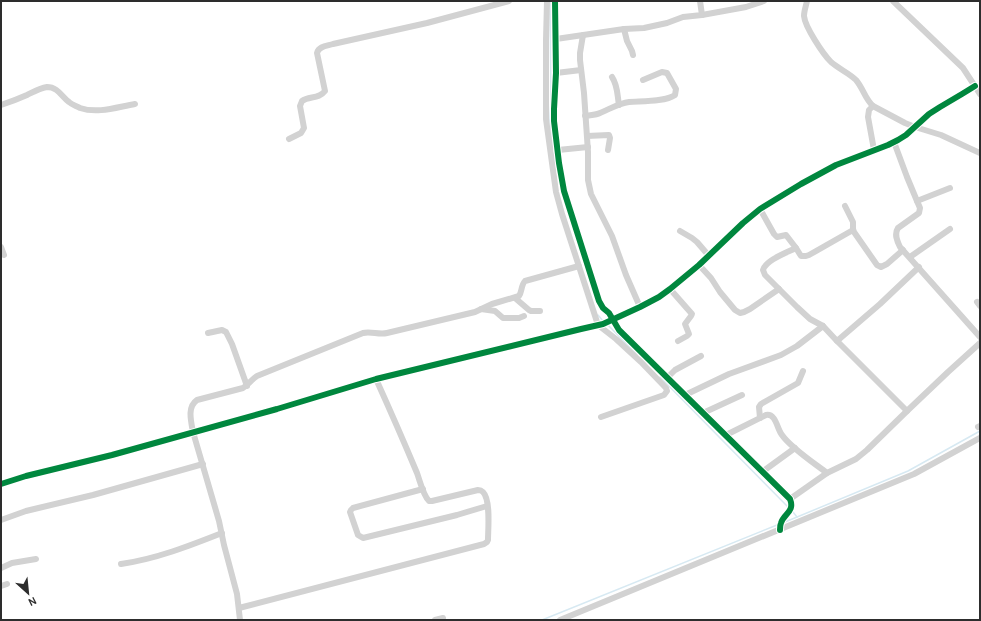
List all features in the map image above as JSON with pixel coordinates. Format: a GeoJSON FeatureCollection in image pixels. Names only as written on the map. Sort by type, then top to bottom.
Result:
{"type":"FeatureCollection","features":[{"type":"Feature","properties":{"kind":"street"},"geometry":{"type":"LineString","coordinates":[[289,139],[301,133],[304,128],[300,106],[302,101],[306,98],[320,96],[326,91],[317,52],[320,48],[427,23],[509,1]]}},
{"type":"Feature","properties":{"kind":"street"},"geometry":{"type":"LineString","coordinates":[[547,1],[546,40],[556,192],[579,266],[601,325],[641,362],[666,388],[667,391],[664,395],[601,417]]}},
{"type":"Feature","properties":{"kind":"street"},"geometry":{"type":"LineString","coordinates":[[556,1],[556,73],[551,113],[564,191],[599,302],[609,313],[611,320],[619,330],[790,499],[791,509],[781,522],[780,530]]}},
{"type":"Feature","properties":{"kind":"street"},"geometry":{"type":"LineString","coordinates":[[700,1],[702,15]]}},
{"type":"Feature","properties":{"kind":"street"},"geometry":{"type":"LineString","coordinates":[[556,39],[624,29],[644,28],[667,23],[683,17],[702,15],[764,1]]}},
{"type":"Feature","properties":{"kind":"street"},"geometry":{"type":"LineString","coordinates":[[807,1],[804,17],[806,25],[821,49],[832,62],[850,74],[873,106],[905,123],[941,135],[980,153]]}},
{"type":"Feature","properties":{"kind":"street"},"geometry":{"type":"LineString","coordinates":[[893,1],[958,63],[980,94]]}},
{"type":"Feature","properties":{"kind":"street"},"geometry":{"type":"LineString","coordinates":[[624,29],[633,55]]}},
{"type":"Feature","properties":{"kind":"street"},"geometry":{"type":"LineString","coordinates":[[583,35],[580,53],[588,147],[588,180],[591,194],[612,236],[624,271],[640,307]]}},
{"type":"Feature","properties":{"kind":"street"},"geometry":{"type":"LineString","coordinates":[[556,73],[581,70]]}},
{"type":"Feature","properties":{"kind":"street"},"geometry":{"type":"LineString","coordinates":[[585,116],[598,114],[629,102],[671,98],[675,95],[676,88],[667,72],[662,72],[643,80]]}},
{"type":"Feature","properties":{"kind":"street"},"geometry":{"type":"LineString","coordinates":[[612,77],[617,87],[619,105]]}},
{"type":"Feature","properties":{"kind":"street"},"geometry":{"type":"LineString","coordinates":[[1,484],[26,476],[112,455],[376,380],[601,325],[640,307],[659,297],[670,289],[699,265],[760,209],[836,165],[894,142],[906,135],[929,114],[975,86]]}},
{"type":"Feature","properties":{"kind":"street"},"geometry":{"type":"LineString","coordinates":[[1,110],[1,105],[47,87],[58,90],[68,102],[80,108],[104,110],[135,104]]}},
{"type":"Feature","properties":{"kind":"street"},"geometry":{"type":"LineString","coordinates":[[873,106],[869,110],[868,117],[874,150]]}},
{"type":"Feature","properties":{"kind":"street"},"geometry":{"type":"LineString","coordinates":[[587,136],[609,135],[608,150]]}},
{"type":"Feature","properties":{"kind":"street"},"geometry":{"type":"LineString","coordinates":[[894,142],[920,208],[919,213],[896,231],[898,242],[903,250],[980,337]]}},
{"type":"Feature","properties":{"kind":"street"},"geometry":{"type":"LineString","coordinates":[[558,150],[588,147]]}},
{"type":"Feature","properties":{"kind":"street"},"geometry":{"type":"LineString","coordinates":[[917,201],[950,188]]}},
{"type":"Feature","properties":{"kind":"street"},"geometry":{"type":"LineString","coordinates":[[845,206],[853,222],[853,230],[868,254],[879,267],[887,264],[903,250]]}},
{"type":"Feature","properties":{"kind":"street"},"geometry":{"type":"LineString","coordinates":[[760,209],[774,234],[778,236],[786,235],[801,256],[809,256],[853,230]]}},
{"type":"Feature","properties":{"kind":"street"},"geometry":{"type":"LineString","coordinates":[[910,257],[950,229]]}},
{"type":"Feature","properties":{"kind":"street"},"geometry":{"type":"LineString","coordinates":[[680,231],[697,242],[709,256]]}},
{"type":"Feature","properties":{"kind":"street"},"geometry":{"type":"LineString","coordinates":[[1,247],[4,255]]}},
{"type":"Feature","properties":{"kind":"street"},"geometry":{"type":"LineString","coordinates":[[796,248],[770,261],[763,268],[765,275],[810,319],[823,326],[907,411]]}},
{"type":"Feature","properties":{"kind":"street"},"geometry":{"type":"LineString","coordinates":[[699,265],[711,278],[735,310],[740,313],[750,309],[779,289]]}},
{"type":"Feature","properties":{"kind":"street"},"geometry":{"type":"LineString","coordinates":[[240,620],[237,594],[216,507],[193,432],[190,413],[194,402],[243,388],[257,376],[364,332],[382,334],[475,312],[492,304],[515,298],[520,295],[525,281],[579,266]]}},
{"type":"Feature","properties":{"kind":"street"},"geometry":{"type":"LineString","coordinates":[[837,341],[880,304],[919,267]]}},
{"type":"Feature","properties":{"kind":"street"},"geometry":{"type":"LineString","coordinates":[[670,289],[692,314],[685,324],[689,334],[678,341]]}},
{"type":"Feature","properties":{"kind":"street"},"geometry":{"type":"LineString","coordinates":[[515,298],[529,310],[540,311]]}},
{"type":"Feature","properties":{"kind":"street"},"geometry":{"type":"LineString","coordinates":[[481,309],[495,311],[502,318],[519,318],[524,316]]}},
{"type":"Feature","properties":{"kind":"street"},"geometry":{"type":"LineString","coordinates":[[685,395],[729,374],[780,355],[797,346],[823,326]]}},
{"type":"Feature","properties":{"kind":"street"},"geometry":{"type":"LineString","coordinates":[[208,333],[222,330],[228,334],[247,386]]}},
{"type":"Feature","properties":{"kind":"street"},"geometry":{"type":"LineString","coordinates":[[790,499],[827,473],[856,459],[867,450],[980,343]]}},
{"type":"Feature","properties":{"kind":"street"},"geometry":{"type":"LineString","coordinates":[[667,378],[675,370],[701,356]]}},
{"type":"Feature","properties":{"kind":"street"},"geometry":{"type":"LineString","coordinates":[[760,418],[759,407],[761,404],[798,384],[803,371]]}},
{"type":"Feature","properties":{"kind":"street"},"geometry":{"type":"LineString","coordinates":[[239,608],[487,542],[489,518],[485,494],[479,490],[432,501],[429,501],[426,498],[404,441],[376,380]]}},
{"type":"Feature","properties":{"kind":"street"},"geometry":{"type":"LineString","coordinates":[[703,413],[742,395]]}},
{"type":"Feature","properties":{"kind":"street"},"geometry":{"type":"LineString","coordinates":[[726,435],[771,414],[782,435],[795,448],[827,473]]}},
{"type":"Feature","properties":{"kind":"street"},"geometry":{"type":"LineString","coordinates":[[560,620],[914,474],[980,438]]}},
{"type":"Feature","properties":{"kind":"street"},"geometry":{"type":"LineString","coordinates":[[762,472],[795,448]]}},
{"type":"Feature","properties":{"kind":"street"},"geometry":{"type":"LineString","coordinates":[[1,520],[203,464]]}},
{"type":"Feature","properties":{"kind":"street"},"geometry":{"type":"LineString","coordinates":[[423,489],[350,510],[358,535],[363,538],[457,515],[487,506]]}},
{"type":"Feature","properties":{"kind":"street"},"geometry":{"type":"LineString","coordinates":[[121,564],[155,557],[222,533]]}},
{"type":"Feature","properties":{"kind":"street"},"geometry":{"type":"LineString","coordinates":[[1,568],[12,563],[36,559]]}},
{"type":"Feature","properties":{"kind":"street"},"geometry":{"type":"LineString","coordinates":[[435,620],[443,618]]}},
{"type":"Feature","properties":{"kind":"waterway"},"geometry":{"type":"LineString","coordinates":[[550,1],[550,120],[553,149]]}},
{"type":"Feature","properties":{"kind":"waterway"},"geometry":{"type":"LineString","coordinates":[[554,153],[555,164]]}},
{"type":"Feature","properties":{"kind":"waterway"},"geometry":{"type":"LineString","coordinates":[[598,315],[603,321]]}},
{"type":"Feature","properties":{"kind":"waterway"},"geometry":{"type":"LineString","coordinates":[[608,325],[637,355]]}},
{"type":"Feature","properties":{"kind":"waterway"},"geometry":{"type":"LineString","coordinates":[[660,377],[788,507]]}},
{"type":"Feature","properties":{"kind":"waterway"},"geometry":{"type":"LineString","coordinates":[[785,522],[908,471],[980,431]]}},
{"type":"Feature","properties":{"kind":"waterway"},"geometry":{"type":"LineString","coordinates":[[793,512],[797,517]]}},
{"type":"Feature","properties":{"kind":"waterway"},"geometry":{"type":"LineString","coordinates":[[542,620],[777,525]]}},
{"type":"Feature","properties":{"kind":"cycle path"},"geometry":{"type":"LineString","coordinates":[[555,1],[556,73],[554,121],[559,163],[564,191],[599,301],[603,308],[609,313],[619,330],[790,499],[791,507],[782,520],[780,530]]}},
{"type":"Feature","properties":{"kind":"cycle path"},"geometry":{"type":"LineString","coordinates":[[1,484],[277,409],[376,379],[603,324],[640,307],[659,297],[670,289],[699,265],[760,209],[836,165],[898,140],[906,135],[929,114],[975,86]]}}]}
